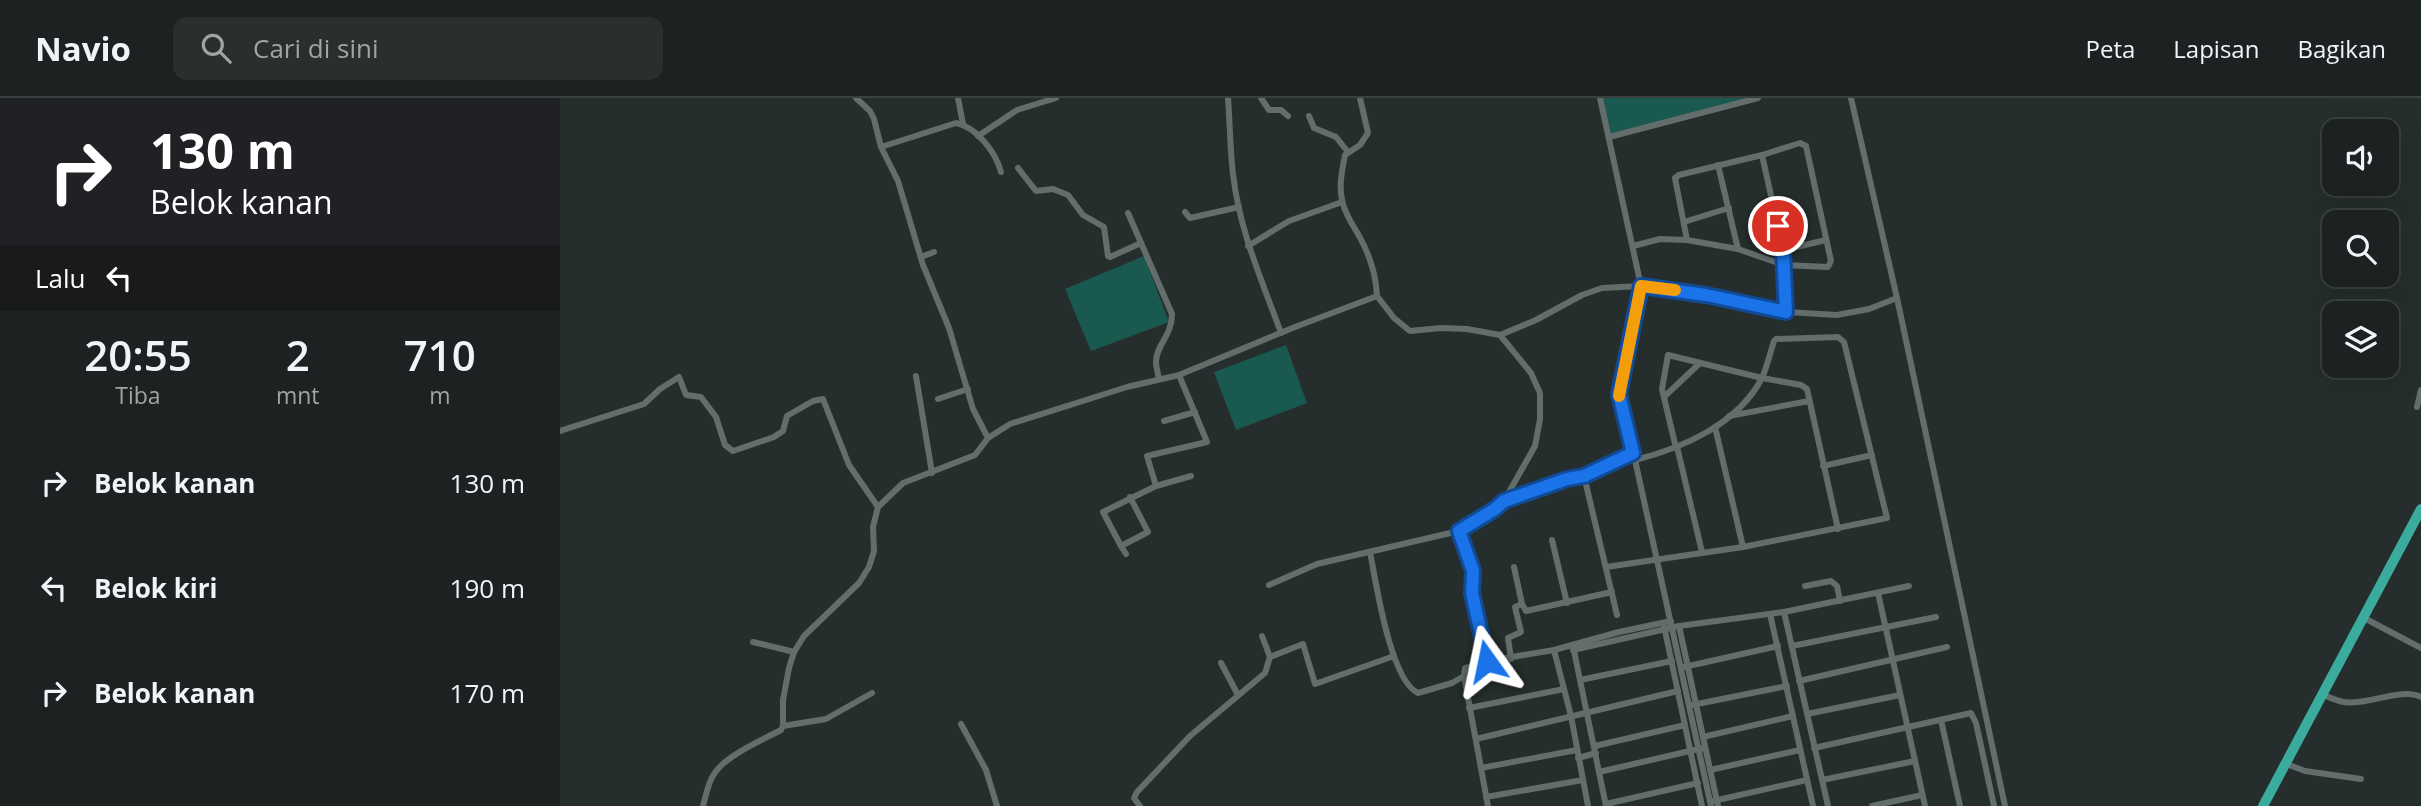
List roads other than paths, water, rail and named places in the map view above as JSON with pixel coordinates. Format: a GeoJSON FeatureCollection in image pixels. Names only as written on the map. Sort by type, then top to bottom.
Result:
{"type":"FeatureCollection","features":[{"type":"Feature","properties":{"kind":"main road"},"geometry":{"type":"LineString","coordinates":[[2263,806],[2421,509]]}},
{"type":"Feature","properties":{"kind":"street"},"geometry":{"type":"LineString","coordinates":[[856,98],[870,111],[881,147],[898,181],[920,257],[949,328],[976,417],[988,438]]}},
{"type":"Feature","properties":{"kind":"street"},"geometry":{"type":"LineString","coordinates":[[958,98],[963,124]]}},
{"type":"Feature","properties":{"kind":"street"},"geometry":{"type":"LineString","coordinates":[[978,136],[1004,117],[1026,106],[1056,98]]}},
{"type":"Feature","properties":{"kind":"street"},"geometry":{"type":"LineString","coordinates":[[1228,98],[1233,175],[1239,207],[1248,246],[1281,333]]}},
{"type":"Feature","properties":{"kind":"street"},"geometry":{"type":"LineString","coordinates":[[1261,98],[1269,110],[1281,110],[1288,116]]}},
{"type":"Feature","properties":{"kind":"street"},"geometry":{"type":"LineString","coordinates":[[1360,98],[1368,133],[1360,145],[1348,152],[1342,177],[1342,202],[1372,264],[1377,296],[1394,318],[1410,331],[1467,329],[1500,335],[1602,288],[1641,286],[1706,295],[1786,312],[1837,315],[1869,309],[1897,298]]}},
{"type":"Feature","properties":{"kind":"street"},"geometry":{"type":"LineString","coordinates":[[1600,98],[1641,286],[1619,394],[1670,625],[1684,667],[1689,706],[1710,770],[1714,804]]}},
{"type":"Feature","properties":{"kind":"street"},"geometry":{"type":"LineString","coordinates":[[1609,137],[1758,98]]}},
{"type":"Feature","properties":{"kind":"street"},"geometry":{"type":"LineString","coordinates":[[1851,98],[1897,298],[2005,806]]}},
{"type":"Feature","properties":{"kind":"street"},"geometry":{"type":"LineString","coordinates":[[1309,116],[1314,128],[1336,137],[1348,152]]}},
{"type":"Feature","properties":{"kind":"street"},"geometry":{"type":"LineString","coordinates":[[881,147],[956,123],[963,124],[978,136],[998,160],[1002,172]]}},
{"type":"Feature","properties":{"kind":"street"},"geometry":{"type":"LineString","coordinates":[[1633,246],[1660,239],[1687,240],[1738,249],[1783,265],[1828,267],[1831,261],[1806,146],[1800,143],[1675,178],[1687,240]]}},
{"type":"Feature","properties":{"kind":"street"},"geometry":{"type":"LineString","coordinates":[[1762,155],[1783,250],[1786,312]]}},
{"type":"Feature","properties":{"kind":"street"},"geometry":{"type":"LineString","coordinates":[[1718,165],[1738,249]]}},
{"type":"Feature","properties":{"kind":"street"},"geometry":{"type":"LineString","coordinates":[[1018,169],[1036,191],[1053,189],[1068,195],[1083,215],[1104,227],[1108,256],[1141,243]]}},
{"type":"Feature","properties":{"kind":"street"},"geometry":{"type":"LineString","coordinates":[[1248,246],[1289,222],[1342,202]]}},
{"type":"Feature","properties":{"kind":"street"},"geometry":{"type":"LineString","coordinates":[[1185,212],[1190,218],[1239,207]]}},
{"type":"Feature","properties":{"kind":"street"},"geometry":{"type":"LineString","coordinates":[[1684,222],[1729,208]]}},
{"type":"Feature","properties":{"kind":"street"},"geometry":{"type":"LineString","coordinates":[[1128,213],[1172,314],[1172,325],[1158,351],[1156,362],[1159,379]]}},
{"type":"Feature","properties":{"kind":"street"},"geometry":{"type":"LineString","coordinates":[[1783,250],[1826,240]]}},
{"type":"Feature","properties":{"kind":"street"},"geometry":{"type":"LineString","coordinates":[[920,257],[934,252]]}},
{"type":"Feature","properties":{"kind":"street"},"geometry":{"type":"LineString","coordinates":[[703,806],[709,786],[721,766],[781,730],[783,700],[794,652],[804,636],[849,594],[869,567],[874,551],[873,527],[878,507],[903,483],[975,455],[988,438],[1010,424],[1179,375],[1377,296]]}},
{"type":"Feature","properties":{"kind":"street"},"geometry":{"type":"LineString","coordinates":[[1269,585],[1317,564],[1435,539],[1459,531],[1504,501],[1535,446],[1540,419],[1540,393],[1531,373],[1500,335]]}},
{"type":"Feature","properties":{"kind":"street"},"geometry":{"type":"LineString","coordinates":[[1504,501],[1567,479],[1584,476],[1634,456],[1677,447],[1715,427],[1744,402],[1762,378],[1776,340],[1842,339],[1887,518],[1743,547],[1606,567]]}},
{"type":"Feature","properties":{"kind":"street"},"geometry":{"type":"LineString","coordinates":[[1702,552],[1662,389],[1668,355],[1801,385],[1807,389],[1838,529]]}},
{"type":"Feature","properties":{"kind":"street"},"geometry":{"type":"LineString","coordinates":[[1664,397],[1700,363]]}},
{"type":"Feature","properties":{"kind":"street"},"geometry":{"type":"LineString","coordinates":[[1179,375],[1210,452]]}},
{"type":"Feature","properties":{"kind":"street"},"geometry":{"type":"LineString","coordinates":[[916,376],[932,473]]}},
{"type":"Feature","properties":{"kind":"street"},"geometry":{"type":"LineString","coordinates":[[560,431],[644,404],[660,389],[679,377],[686,395],[701,397],[716,417],[725,446],[733,450],[774,437],[783,431],[787,416],[813,401],[823,399],[849,465],[878,507]]}},
{"type":"Feature","properties":{"kind":"street"},"geometry":{"type":"LineString","coordinates":[[937,399],[968,389]]}},
{"type":"Feature","properties":{"kind":"street"},"geometry":{"type":"LineString","coordinates":[[2417,407],[2421,390]]}},
{"type":"Feature","properties":{"kind":"street"},"geometry":{"type":"LineString","coordinates":[[1728,417],[1809,401]]}},
{"type":"Feature","properties":{"kind":"street"},"geometry":{"type":"LineString","coordinates":[[1164,421],[1195,412]]}},
{"type":"Feature","properties":{"kind":"street"},"geometry":{"type":"LineString","coordinates":[[1715,427],[1743,547]]}},
{"type":"Feature","properties":{"kind":"street"},"geometry":{"type":"LineString","coordinates":[[1156,486],[1147,456],[1207,442]]}},
{"type":"Feature","properties":{"kind":"street"},"geometry":{"type":"LineString","coordinates":[[1823,466],[1872,455]]}},
{"type":"Feature","properties":{"kind":"street"},"geometry":{"type":"LineString","coordinates":[[1126,554],[1103,512],[1156,486],[1191,476]]}},
{"type":"Feature","properties":{"kind":"street"},"geometry":{"type":"LineString","coordinates":[[1584,476],[1617,615]]}},
{"type":"Feature","properties":{"kind":"street"},"geometry":{"type":"LineString","coordinates":[[1121,546],[1148,531],[1130,497]]}},
{"type":"Feature","properties":{"kind":"street"},"geometry":{"type":"LineString","coordinates":[[1459,531],[1473,571],[1472,593],[1487,661]]}},
{"type":"Feature","properties":{"kind":"street"},"geometry":{"type":"LineString","coordinates":[[1552,540],[1567,603]]}},
{"type":"Feature","properties":{"kind":"street"},"geometry":{"type":"LineString","coordinates":[[1370,552],[1386,632],[1404,679],[1415,692],[1452,683],[1464,676]]}},
{"type":"Feature","properties":{"kind":"street"},"geometry":{"type":"LineString","coordinates":[[1514,567],[1525,611],[1612,592]]}},
{"type":"Feature","properties":{"kind":"street"},"geometry":{"type":"LineString","coordinates":[[1805,586],[1831,581],[1837,586],[1840,601]]}},
{"type":"Feature","properties":{"kind":"street"},"geometry":{"type":"LineString","coordinates":[[1488,806],[1469,708],[1465,668],[1487,661],[1573,647],[1670,625],[1784,612],[1909,586]]}},
{"type":"Feature","properties":{"kind":"street"},"geometry":{"type":"LineString","coordinates":[[1878,593],[1925,806]]}},
{"type":"Feature","properties":{"kind":"street"},"geometry":{"type":"LineString","coordinates":[[1511,659],[1508,638],[1521,632],[1515,607],[1522,604]]}},
{"type":"Feature","properties":{"kind":"street"},"geometry":{"type":"LineString","coordinates":[[1784,612],[1828,806]]}},
{"type":"Feature","properties":{"kind":"street"},"geometry":{"type":"LineString","coordinates":[[1770,614],[1813,806]]}},
{"type":"Feature","properties":{"kind":"street"},"geometry":{"type":"LineString","coordinates":[[1792,646],[1936,617]]}},
{"type":"Feature","properties":{"kind":"street"},"geometry":{"type":"LineString","coordinates":[[2364,618],[2421,648]]}},
{"type":"Feature","properties":{"kind":"street"},"geometry":{"type":"LineString","coordinates":[[1670,625],[1672,665],[1678,691],[1689,706],[1703,737],[1702,748],[1714,804]]}},
{"type":"Feature","properties":{"kind":"street"},"geometry":{"type":"LineString","coordinates":[[1140,806],[1134,798],[1137,792],[1190,736],[1265,673],[1270,657],[1262,636]]}},
{"type":"Feature","properties":{"kind":"street"},"geometry":{"type":"LineString","coordinates":[[753,642],[794,652]]}},
{"type":"Feature","properties":{"kind":"street"},"geometry":{"type":"LineString","coordinates":[[1270,657],[1303,644],[1315,684],[1394,656]]}},
{"type":"Feature","properties":{"kind":"street"},"geometry":{"type":"LineString","coordinates":[[1580,680],[1672,665],[1684,667],[1778,646]]}},
{"type":"Feature","properties":{"kind":"street"},"geometry":{"type":"LineString","coordinates":[[1573,647],[1606,805],[1698,783]]}},
{"type":"Feature","properties":{"kind":"street"},"geometry":{"type":"LineString","coordinates":[[1785,677],[1799,678],[1947,648]]}},
{"type":"Feature","properties":{"kind":"street"},"geometry":{"type":"LineString","coordinates":[[1554,650],[1571,716],[1588,806]]}},
{"type":"Feature","properties":{"kind":"street"},"geometry":{"type":"LineString","coordinates":[[1221,663],[1238,695]]}},
{"type":"Feature","properties":{"kind":"street"},"geometry":{"type":"LineString","coordinates":[[1469,708],[1564,689]]}},
{"type":"Feature","properties":{"kind":"street"},"geometry":{"type":"LineString","coordinates":[[1689,706],[1787,689],[1801,690]]}},
{"type":"Feature","properties":{"kind":"street"},"geometry":{"type":"LineString","coordinates":[[1476,739],[1678,691]]}},
{"type":"Feature","properties":{"kind":"street"},"geometry":{"type":"LineString","coordinates":[[783,726],[825,719],[872,693]]}},
{"type":"Feature","properties":{"kind":"street"},"geometry":{"type":"LineString","coordinates":[[2323,695],[2354,703],[2410,694],[2421,697]]}},
{"type":"Feature","properties":{"kind":"street"},"geometry":{"type":"LineString","coordinates":[[1807,714],[1900,695]]}},
{"type":"Feature","properties":{"kind":"street"},"geometry":{"type":"LineString","coordinates":[[1689,706],[1685,725],[1702,805],[1807,778],[1915,761]]}},
{"type":"Feature","properties":{"kind":"street"},"geometry":{"type":"LineString","coordinates":[[1814,748],[1971,713],[1974,716],[1994,806]]}},
{"type":"Feature","properties":{"kind":"street"},"geometry":{"type":"LineString","coordinates":[[1703,737],[1793,716]]}},
{"type":"Feature","properties":{"kind":"street"},"geometry":{"type":"LineString","coordinates":[[1941,720],[1960,806]]}},
{"type":"Feature","properties":{"kind":"street"},"geometry":{"type":"LineString","coordinates":[[961,724],[986,770],[997,806]]}},
{"type":"Feature","properties":{"kind":"street"},"geometry":{"type":"LineString","coordinates":[[1481,768],[1577,754],[1685,725]]}},
{"type":"Feature","properties":{"kind":"street"},"geometry":{"type":"LineString","coordinates":[[1575,741],[1593,737]]}},
{"type":"Feature","properties":{"kind":"street"},"geometry":{"type":"LineString","coordinates":[[1599,772],[1702,748]]}},
{"type":"Feature","properties":{"kind":"street"},"geometry":{"type":"LineString","coordinates":[[1710,770],[1800,750]]}},
{"type":"Feature","properties":{"kind":"street"},"geometry":{"type":"LineString","coordinates":[[2284,763],[2305,771],[2361,779]]}},
{"type":"Feature","properties":{"kind":"street"},"geometry":{"type":"LineString","coordinates":[[1486,797],[1583,780]]}},
{"type":"Feature","properties":{"kind":"street"},"geometry":{"type":"LineString","coordinates":[[1809,791],[1824,788]]}},
{"type":"Feature","properties":{"kind":"street"},"geometry":{"type":"LineString","coordinates":[[1872,806],[1922,795]]}}]}
